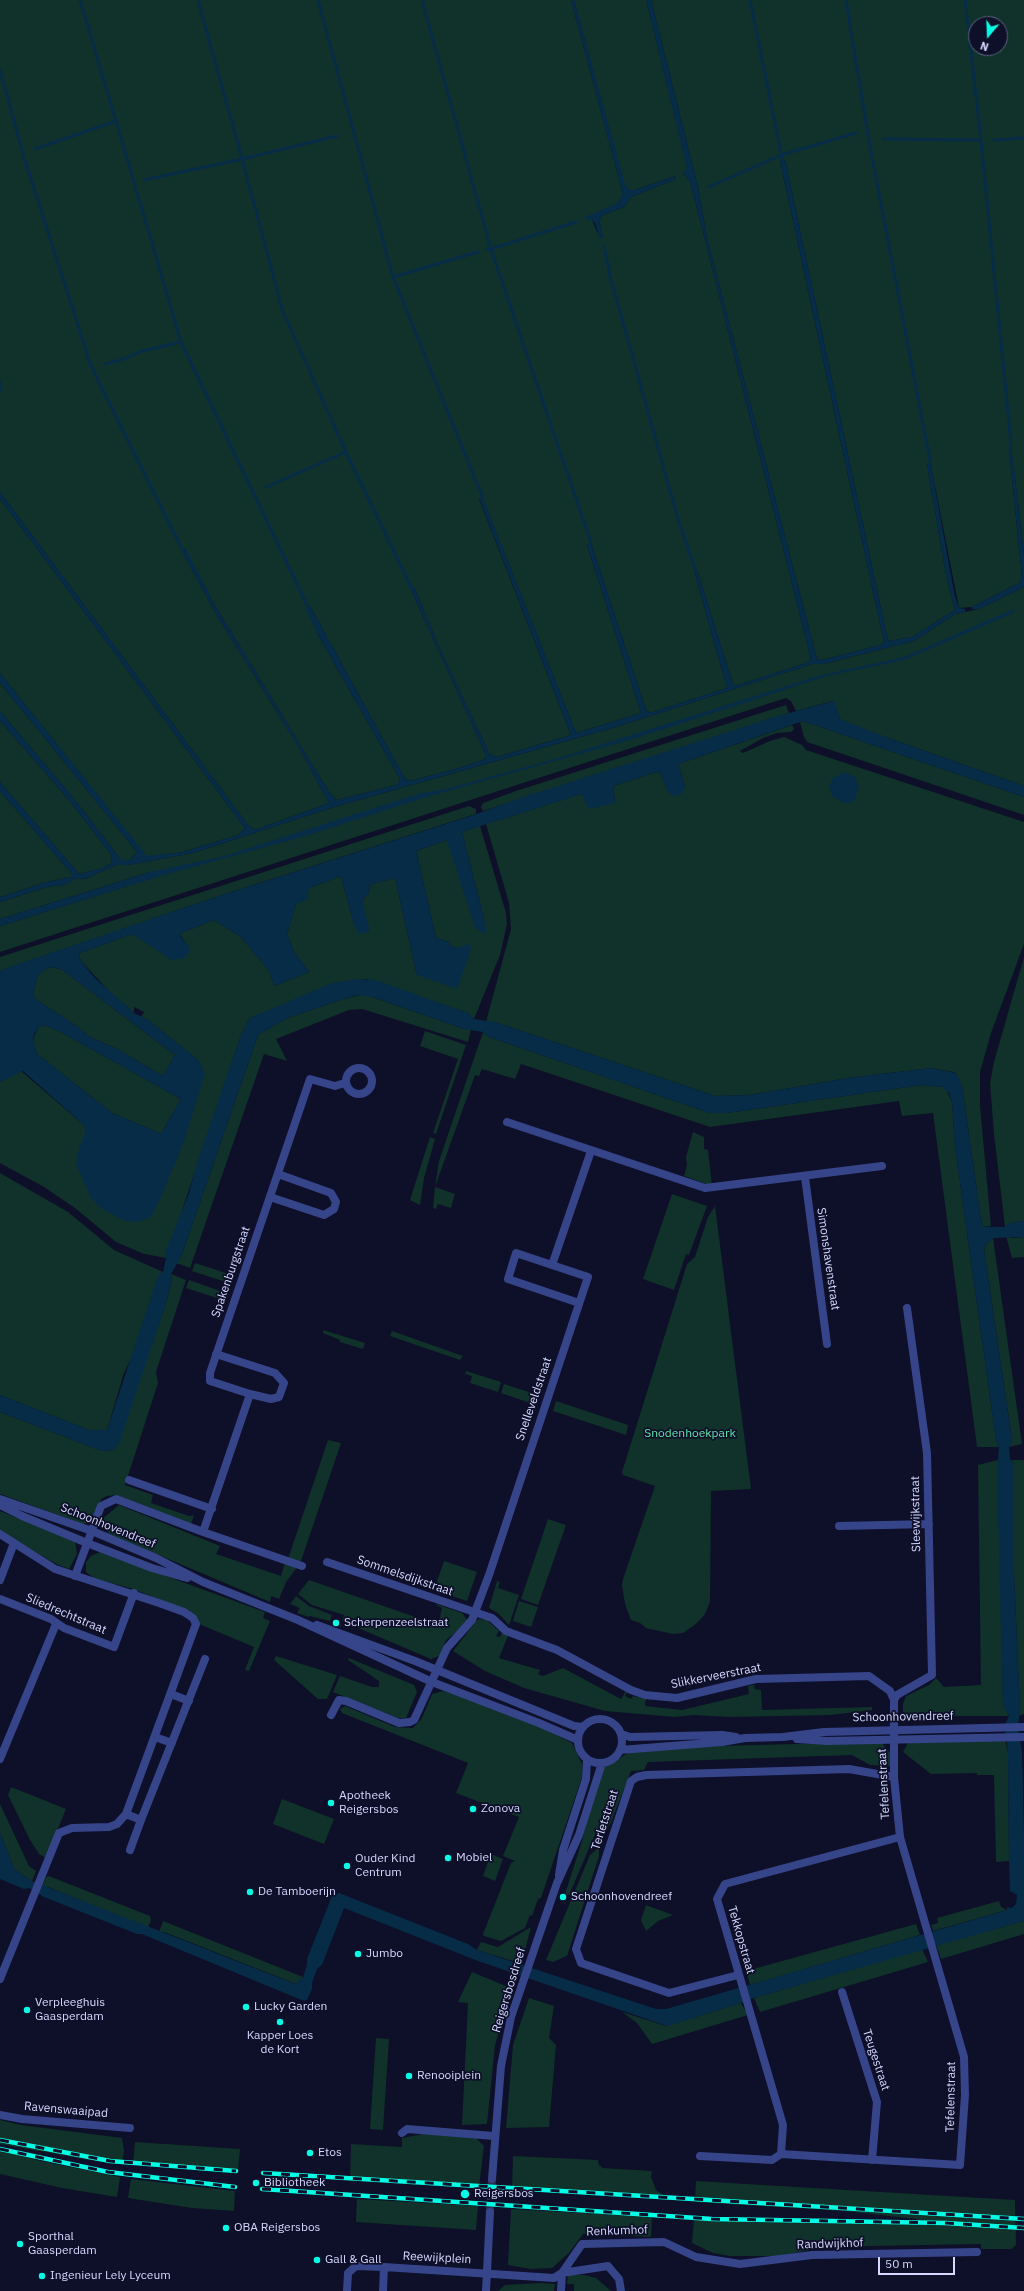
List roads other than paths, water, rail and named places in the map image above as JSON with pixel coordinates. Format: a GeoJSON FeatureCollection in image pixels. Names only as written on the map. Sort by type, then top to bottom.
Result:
{"type":"FeatureCollection","features":[{"type":"Feature","properties":{"kind":"street","name":"Spakenburgstraat"},"geometry":{"type":"LineString","coordinates":[[216,1354],[275,1373],[284,1383],[280,1397],[271,1399],[210,1381],[210,1373],[216,1354],[310,1079],[335,1086],[345,1083]]}},
{"type":"Feature","properties":{"kind":"street"},"geometry":{"type":"LineString","coordinates":[[507,1122],[705,1188],[805,1177],[882,1166]]}},
{"type":"Feature","properties":{"kind":"street"},"geometry":{"type":"LineString","coordinates":[[579,1303],[508,1279],[516,1253],[552,1265],[591,1151]]}},
{"type":"Feature","properties":{"kind":"street"},"geometry":{"type":"LineString","coordinates":[[270,1197],[324,1215],[334,1209],[336,1202],[331,1193],[278,1174]]}},
{"type":"Feature","properties":{"kind":"street","name":"Simonshavenstraat"},"geometry":{"type":"LineString","coordinates":[[805,1177],[827,1344]]}},
{"type":"Feature","properties":{"kind":"street","name":"Snelleveldstraat"},"geometry":{"type":"LineString","coordinates":[[331,1715],[339,1700],[346,1701],[399,1723],[410,1722],[416,1717],[450,1643],[470,1624],[588,1277],[552,1265]]}},
{"type":"Feature","properties":{"kind":"street","name":"Sleewijkstraat"},"geometry":{"type":"LineString","coordinates":[[894,1700],[897,1695],[932,1675],[927,1453],[907,1308]]}},
{"type":"Feature","properties":{"kind":"street"},"geometry":{"type":"LineString","coordinates":[[203,1532],[250,1394]]}},
{"type":"Feature","properties":{"kind":"street"},"geometry":{"type":"LineString","coordinates":[[129,1480],[212,1509]]}},
{"type":"Feature","properties":{"kind":"street","name":"Schoonhovendreef"},"geometry":{"type":"LineString","coordinates":[[0,1499],[27,1507],[92,1531],[156,1558],[203,1582],[298,1620],[432,1682],[539,1722],[578,1740]]}},
{"type":"Feature","properties":{"kind":"street"},"geometry":{"type":"LineString","coordinates":[[75,1576],[101,1506],[116,1499],[203,1532],[302,1566]]}},
{"type":"Feature","properties":{"kind":"street","name":"Schoonhovendreef"},"geometry":{"type":"LineString","coordinates":[[0,1504],[22,1516],[152,1568],[203,1582]]}},
{"type":"Feature","properties":{"kind":"street"},"geometry":{"type":"LineString","coordinates":[[839,1526],[929,1524]]}},
{"type":"Feature","properties":{"kind":"street"},"geometry":{"type":"LineString","coordinates":[[0,1534],[55,1569],[134,1594],[184,1612],[193,1618],[196,1624],[126,1814],[117,1824],[109,1827],[72,1828],[59,1833],[0,1979]]}},
{"type":"Feature","properties":{"kind":"street"},"geometry":{"type":"LineString","coordinates":[[0,1580],[14,1543]]}},
{"type":"Feature","properties":{"kind":"street","name":"Sommelsdijkstraat"},"geometry":{"type":"LineString","coordinates":[[327,1562],[475,1612]]}},
{"type":"Feature","properties":{"kind":"street","name":"Sliedrechtstraat"},"geometry":{"type":"LineString","coordinates":[[0,1599],[51,1619],[56,1624],[114,1647],[134,1594]]}},
{"type":"Feature","properties":{"kind":"street","name":"Slikkerveerstraat"},"geometry":{"type":"LineString","coordinates":[[475,1612],[492,1618],[506,1630],[558,1650],[631,1690],[645,1695],[677,1698],[756,1679],[869,1676],[890,1691],[894,1700]]}},
{"type":"Feature","properties":{"kind":"street","name":"Schoonhovendreef"},"geometry":{"type":"LineString","coordinates":[[298,1620],[334,1630],[437,1669],[574,1726],[583,1727]]}},
{"type":"Feature","properties":{"kind":"street"},"geometry":{"type":"LineString","coordinates":[[0,1758],[56,1624]]}},
{"type":"Feature","properties":{"kind":"street"},"geometry":{"type":"LineString","coordinates":[[130,1850],[205,1659]]}},
{"type":"Feature","properties":{"kind":"street"},"geometry":{"type":"LineString","coordinates":[[171,1694],[189,1701]]}},
{"type":"Feature","properties":{"kind":"street"},"geometry":{"type":"LineString","coordinates":[[894,1700],[894,1729]]}},
{"type":"Feature","properties":{"kind":"street"},"geometry":{"type":"LineString","coordinates":[[596,1719],[604,1720],[617,1727],[621,1734],[620,1750],[609,1761],[602,1763],[587,1759],[582,1754],[578,1740],[583,1727],[596,1719]]}},
{"type":"Feature","properties":{"kind":"street","name":"Schoonhovendreef"},"geometry":{"type":"LineString","coordinates":[[620,1750],[722,1742],[745,1738],[783,1737],[824,1732],[894,1729],[1024,1727]]}},
{"type":"Feature","properties":{"kind":"street","name":"Tefelenstraat"},"geometry":{"type":"LineString","coordinates":[[700,2156],[772,2160],[781,2154],[960,2166],[965,2095],[964,2057],[900,1837],[894,1777],[894,1729]]}},
{"type":"Feature","properties":{"kind":"street","name":"Schoonhovendreef"},"geometry":{"type":"LineString","coordinates":[[621,1734],[630,1737],[722,1735],[745,1738]]}},
{"type":"Feature","properties":{"kind":"street"},"geometry":{"type":"LineString","coordinates":[[155,1737],[172,1743]]}},
{"type":"Feature","properties":{"kind":"street","name":"Schoonhovendreef"},"geometry":{"type":"LineString","coordinates":[[783,1737],[827,1741],[894,1741],[1024,1737]]}},
{"type":"Feature","properties":{"kind":"street","name":"Reigersbosdreef"},"geometry":{"type":"LineString","coordinates":[[557,1883],[563,1850],[586,1779],[587,1759]]}},
{"type":"Feature","properties":{"kind":"street","name":"Reigersbosdreef"},"geometry":{"type":"LineString","coordinates":[[492,2179],[494,2136],[505,2043],[531,1957],[557,1883],[579,1835],[602,1763]]}},
{"type":"Feature","properties":{"kind":"street","name":"Terletstraat"},"geometry":{"type":"LineString","coordinates":[[738,1975],[669,1993],[581,1963],[576,1950],[631,1781],[637,1777],[646,1775],[849,1769],[894,1777]]}},
{"type":"Feature","properties":{"kind":"street"},"geometry":{"type":"LineString","coordinates":[[126,1814],[141,1820]]}},
{"type":"Feature","properties":{"kind":"street","name":"Tekkopstraat"},"geometry":{"type":"LineString","coordinates":[[781,2154],[783,2125],[742,1984],[738,1975],[718,1899],[725,1884],[900,1837]]}},
{"type":"Feature","properties":{"kind":"street","name":"Teugestraat"},"geometry":{"type":"LineString","coordinates":[[842,1992],[877,2102],[872,2160]]}},
{"type":"Feature","properties":{"kind":"street","name":"Ravenswaaipad"},"geometry":{"type":"LineString","coordinates":[[0,2115],[22,2119],[130,2128]]}},
{"type":"Feature","properties":{"kind":"street"},"geometry":{"type":"LineString","coordinates":[[402,2133],[407,2129],[494,2136]]}},
{"type":"Feature","properties":{"kind":"street"},"geometry":{"type":"LineString","coordinates":[[486,2291],[490,2212]]}},
{"type":"Feature","properties":{"kind":"street","name":"Renkumhof"},"geometry":{"type":"LineString","coordinates":[[560,2291],[562,2273],[582,2244],[664,2242],[687,2252]]}},
{"type":"Feature","properties":{"kind":"street","name":"Randwijkhof"},"geometry":{"type":"LineString","coordinates":[[687,2252],[712,2261],[740,2264],[812,2255],[976,2252]]}},
{"type":"Feature","properties":{"kind":"street","name":"Reewijkplein"},"geometry":{"type":"LineString","coordinates":[[347,2291],[348,2273],[356,2266],[488,2273]]}},
{"type":"Feature","properties":{"kind":"street"},"geometry":{"type":"LineString","coordinates":[[488,2273],[554,2278],[562,2273],[608,2266],[619,2279],[621,2291]]}},
{"type":"Feature","properties":{"kind":"street"},"geometry":{"type":"LineString","coordinates":[[383,2291],[384,2267]]}},
{"type":"Feature","properties":{"kind":"water"},"geometry":{"type":"Polygon","coordinates":[[[571,0],[574,0],[625,184],[629,190],[635,190],[675,176],[676,179],[631,197],[624,207],[603,215],[599,220],[603,238],[600,239],[595,223],[592,220],[587,220],[585,217],[618,203],[623,194],[571,0]]]}},
{"type":"Feature","properties":{"kind":"water"},"geometry":{"type":"Polygon","coordinates":[[[646,0],[651,0],[698,187],[707,238],[817,659],[822,660],[881,645],[884,642],[780,161],[785,160],[888,641],[912,637],[955,610],[946,575],[927,464],[931,466],[955,597],[959,608],[965,609],[965,612],[955,614],[914,641],[823,664],[812,664],[616,727],[334,807],[193,853],[128,865],[116,865],[85,879],[76,878],[65,885],[47,887],[0,902],[0,897],[47,882],[71,877],[71,873],[0,791],[0,782],[79,874],[103,868],[111,863],[112,856],[69,800],[0,721],[0,711],[75,800],[121,860],[130,860],[137,852],[0,683],[0,673],[147,856],[183,852],[238,835],[245,828],[0,499],[0,492],[248,825],[255,830],[329,803],[298,746],[216,614],[183,553],[186,549],[214,604],[329,792],[336,800],[397,785],[400,779],[317,633],[306,609],[310,606],[405,779],[410,781],[456,769],[485,759],[486,755],[411,590],[414,587],[440,649],[490,755],[497,757],[571,735],[479,498],[482,496],[576,733],[641,713],[587,545],[591,543],[646,710],[650,713],[727,688],[695,574],[697,570],[733,684],[735,686],[806,663],[811,659],[690,181],[683,173],[687,168],[646,0]]]}},
{"type":"Feature","properties":{"kind":"water"},"geometry":{"type":"Polygon","coordinates":[[[1011,443],[1024,554],[1024,587],[979,609],[972,609],[972,607],[1019,583],[1022,577],[1009,449],[1011,443]]]}},
{"type":"Feature","properties":{"kind":"water"},"geometry":{"type":"Polygon","coordinates":[[[1014,609],[1013,613],[904,660],[827,676],[633,739],[423,798],[309,835],[164,875],[0,926],[0,919],[150,872],[221,857],[418,794],[450,788],[562,757],[818,676],[904,657],[1014,609]]]}},
{"type":"Feature","properties":{"kind":"water"},"geometry":{"type":"Polygon","coordinates":[[[834,701],[840,719],[888,738],[1024,786],[1024,797],[803,721],[678,764],[685,786],[683,792],[679,795],[673,796],[669,793],[659,771],[613,786],[615,803],[589,809],[581,794],[462,832],[485,923],[485,934],[475,928],[447,840],[416,851],[436,938],[449,942],[451,946],[457,948],[469,944],[471,949],[457,989],[417,975],[395,878],[371,884],[368,894],[362,901],[370,931],[359,934],[354,925],[341,876],[309,888],[307,900],[296,904],[287,934],[294,952],[309,972],[274,986],[270,972],[241,937],[214,920],[181,933],[180,936],[189,947],[189,952],[185,958],[172,960],[132,934],[80,953],[79,956],[81,961],[94,977],[134,1013],[148,1020],[198,1060],[205,1073],[185,1139],[161,1197],[151,1216],[145,1220],[134,1222],[125,1221],[102,1209],[91,1198],[76,1164],[79,1149],[86,1131],[84,1125],[23,1071],[0,1082],[0,971],[4,969],[222,895],[471,816],[529,795],[530,793],[533,794],[778,716],[834,701]],[[49,967],[39,974],[37,978],[33,994],[35,999],[78,1027],[88,1036],[119,1050],[163,1076],[175,1055],[61,969],[49,967]],[[43,1025],[39,1027],[34,1034],[33,1041],[37,1054],[112,1113],[161,1134],[181,1099],[57,1030],[43,1025]]]}},
{"type":"Feature","properties":{"kind":"water"},"geometry":{"type":"Polygon","coordinates":[[[844,772],[855,777],[859,786],[856,797],[851,803],[844,803],[833,797],[829,786],[833,778],[844,772]]]}},
{"type":"Feature","properties":{"kind":"water"},"geometry":{"type":"Polygon","coordinates":[[[358,979],[375,980],[468,1013],[474,1019],[495,1022],[715,1096],[750,1095],[848,1078],[931,1068],[956,1073],[962,1086],[982,1227],[1005,1227],[1010,1223],[1024,1221],[1024,1237],[993,1238],[985,1245],[984,1250],[1012,1440],[1009,1447],[1010,1459],[1014,1464],[1014,1573],[1020,1711],[1018,1726],[1022,1752],[1024,1921],[754,1998],[667,2026],[478,1961],[344,1908],[322,1965],[317,1969],[312,1983],[312,1989],[307,2000],[304,2001],[142,1934],[137,1934],[44,1897],[29,1888],[24,1889],[0,1879],[0,1833],[14,1869],[32,1881],[295,1984],[303,1977],[307,1965],[307,1959],[332,1896],[339,1893],[468,1944],[477,1950],[656,2009],[666,2009],[1007,1910],[1007,1907],[1012,1908],[1016,1904],[1017,1895],[1010,1891],[1008,1753],[1005,1725],[1009,1716],[1003,1704],[997,1476],[999,1447],[996,1440],[955,1146],[952,1102],[949,1093],[942,1087],[921,1085],[727,1113],[710,1113],[489,1037],[483,1032],[464,1029],[373,997],[358,995],[285,1019],[258,1035],[181,1257],[171,1274],[172,1280],[166,1303],[120,1441],[114,1450],[102,1451],[0,1412],[0,1395],[89,1430],[107,1430],[158,1276],[163,1272],[166,1258],[165,1253],[189,1193],[197,1163],[241,1035],[250,1018],[332,983],[358,979]]]}},
{"type":"Feature","properties":{"kind":"waterway"},"geometry":{"type":"LineString","coordinates":[[35,149],[116,121],[80,0]]}},
{"type":"Feature","properties":{"kind":"waterway"},"geometry":{"type":"LineString","coordinates":[[198,0],[242,159],[337,136]]}},
{"type":"Feature","properties":{"kind":"waterway"},"geometry":{"type":"LineString","coordinates":[[318,0],[393,277],[482,496]]}},
{"type":"Feature","properties":{"kind":"waterway"},"geometry":{"type":"LineString","coordinates":[[422,0],[491,249],[487,249]]}},
{"type":"Feature","properties":{"kind":"waterway"},"geometry":{"type":"LineString","coordinates":[[750,0],[783,163]]}},
{"type":"Feature","properties":{"kind":"waterway"},"geometry":{"type":"LineString","coordinates":[[846,0],[869,141],[931,466]]}},
{"type":"Feature","properties":{"kind":"waterway"},"geometry":{"type":"LineString","coordinates":[[965,0],[981,140],[1011,443]]}},
{"type":"Feature","properties":{"kind":"waterway"},"geometry":{"type":"LineString","coordinates":[[0,70],[23,154],[91,366],[184,553]]}},
{"type":"Feature","properties":{"kind":"waterway"},"geometry":{"type":"LineString","coordinates":[[116,121],[181,342],[308,607]]}},
{"type":"Feature","properties":{"kind":"waterway"},"geometry":{"type":"LineString","coordinates":[[709,187],[781,155],[856,133]]}},
{"type":"Feature","properties":{"kind":"waterway"},"geometry":{"type":"LineString","coordinates":[[994,140],[1024,138]]}},
{"type":"Feature","properties":{"kind":"waterway"},"geometry":{"type":"LineString","coordinates":[[884,139],[981,140]]}},
{"type":"Feature","properties":{"kind":"waterway"},"geometry":{"type":"LineString","coordinates":[[144,180],[242,159],[283,312],[346,452],[266,487]]}},
{"type":"Feature","properties":{"kind":"waterway"},"geometry":{"type":"LineString","coordinates":[[576,222],[491,249],[591,543]]}},
{"type":"Feature","properties":{"kind":"waterway"},"geometry":{"type":"LineString","coordinates":[[604,246],[610,276],[678,519],[696,572]]}},
{"type":"Feature","properties":{"kind":"waterway"},"geometry":{"type":"LineString","coordinates":[[393,277],[478,252]]}},
{"type":"Feature","properties":{"kind":"waterway"},"geometry":{"type":"LineString","coordinates":[[105,364],[124,359],[142,351],[181,342]]}},
{"type":"Feature","properties":{"kind":"waterway"},"geometry":{"type":"LineString","coordinates":[[0,382],[0,390]]}},
{"type":"Feature","properties":{"kind":"waterway"},"geometry":{"type":"LineString","coordinates":[[346,452],[412,589]]}},
{"type":"Feature","properties":{"kind":"tunnel"},"geometry":{"type":"LineString","coordinates":[[490,2212],[492,2179]]}},
{"type":"Feature","properties":{"kind":"railway"},"geometry":{"type":"LineString","coordinates":[[0,2140],[110,2161],[236,2171]]}},
{"type":"Feature","properties":{"kind":"railway"},"geometry":{"type":"LineString","coordinates":[[0,2149],[108,2172],[235,2187]]}},
{"type":"Feature","properties":{"kind":"railway"},"geometry":{"type":"LineString","coordinates":[[263,2173],[1024,2219]]}},
{"type":"Feature","properties":{"kind":"railway"},"geometry":{"type":"LineString","coordinates":[[262,2189],[712,2219],[946,2223],[1024,2228]]}},
{"type":"Feature","properties":{"kind":"place","name":"Scherpenzeelstraat"},"geometry":{"type":"Point","coordinates":[336,1623]}},
{"type":"Feature","properties":{"kind":"place","name":"Apotheek Reigersbos"},"geometry":{"type":"Point","coordinates":[331,1803]}},
{"type":"Feature","properties":{"kind":"place","name":"Zonova"},"geometry":{"type":"Point","coordinates":[473,1809]}},
{"type":"Feature","properties":{"kind":"place","name":"Mobiel"},"geometry":{"type":"Point","coordinates":[448,1858]}},
{"type":"Feature","properties":{"kind":"place","name":"Ouder Kind Centrum"},"geometry":{"type":"Point","coordinates":[347,1866]}},
{"type":"Feature","properties":{"kind":"place","name":"De Tamboerijn"},"geometry":{"type":"Point","coordinates":[250,1892]}},
{"type":"Feature","properties":{"kind":"place","name":"Schoonhovendreef"},"geometry":{"type":"Point","coordinates":[563,1897]}},
{"type":"Feature","properties":{"kind":"place","name":"Jumbo"},"geometry":{"type":"Point","coordinates":[358,1954]}},
{"type":"Feature","properties":{"kind":"place","name":"Lucky Garden"},"geometry":{"type":"Point","coordinates":[246,2007]}},
{"type":"Feature","properties":{"kind":"place","name":"Verpleeghuis Gaasperdam"},"geometry":{"type":"Point","coordinates":[27,2010]}},
{"type":"Feature","properties":{"kind":"place","name":"Kapper Loes de Kort"},"geometry":{"type":"Point","coordinates":[280,2022]}},
{"type":"Feature","properties":{"kind":"place","name":"Renooiplein"},"geometry":{"type":"Point","coordinates":[409,2076]}},
{"type":"Feature","properties":{"kind":"place","name":"Etos"},"geometry":{"type":"Point","coordinates":[310,2153]}},
{"type":"Feature","properties":{"kind":"place","name":"Bibliotheek"},"geometry":{"type":"Point","coordinates":[256,2183]}},
{"type":"Feature","properties":{"kind":"place","name":"Reigersbos"},"geometry":{"type":"Point","coordinates":[465,2194]}},
{"type":"Feature","properties":{"kind":"place","name":"OBA Reigersbos"},"geometry":{"type":"Point","coordinates":[226,2228]}},
{"type":"Feature","properties":{"kind":"place","name":"Sporthal Gaasperdam"},"geometry":{"type":"Point","coordinates":[20,2244]}},
{"type":"Feature","properties":{"kind":"place","name":"Gall & Gall"},"geometry":{"type":"Point","coordinates":[317,2260]}},
{"type":"Feature","properties":{"kind":"place","name":"Ingenieur Lely Lyceum"},"geometry":{"type":"Point","coordinates":[42,2276]}},
{"type":"Feature","properties":{"kind":"park label","name":"Snodenhoekpark"},"geometry":{"type":"Point","coordinates":[690,1434]}}]}
